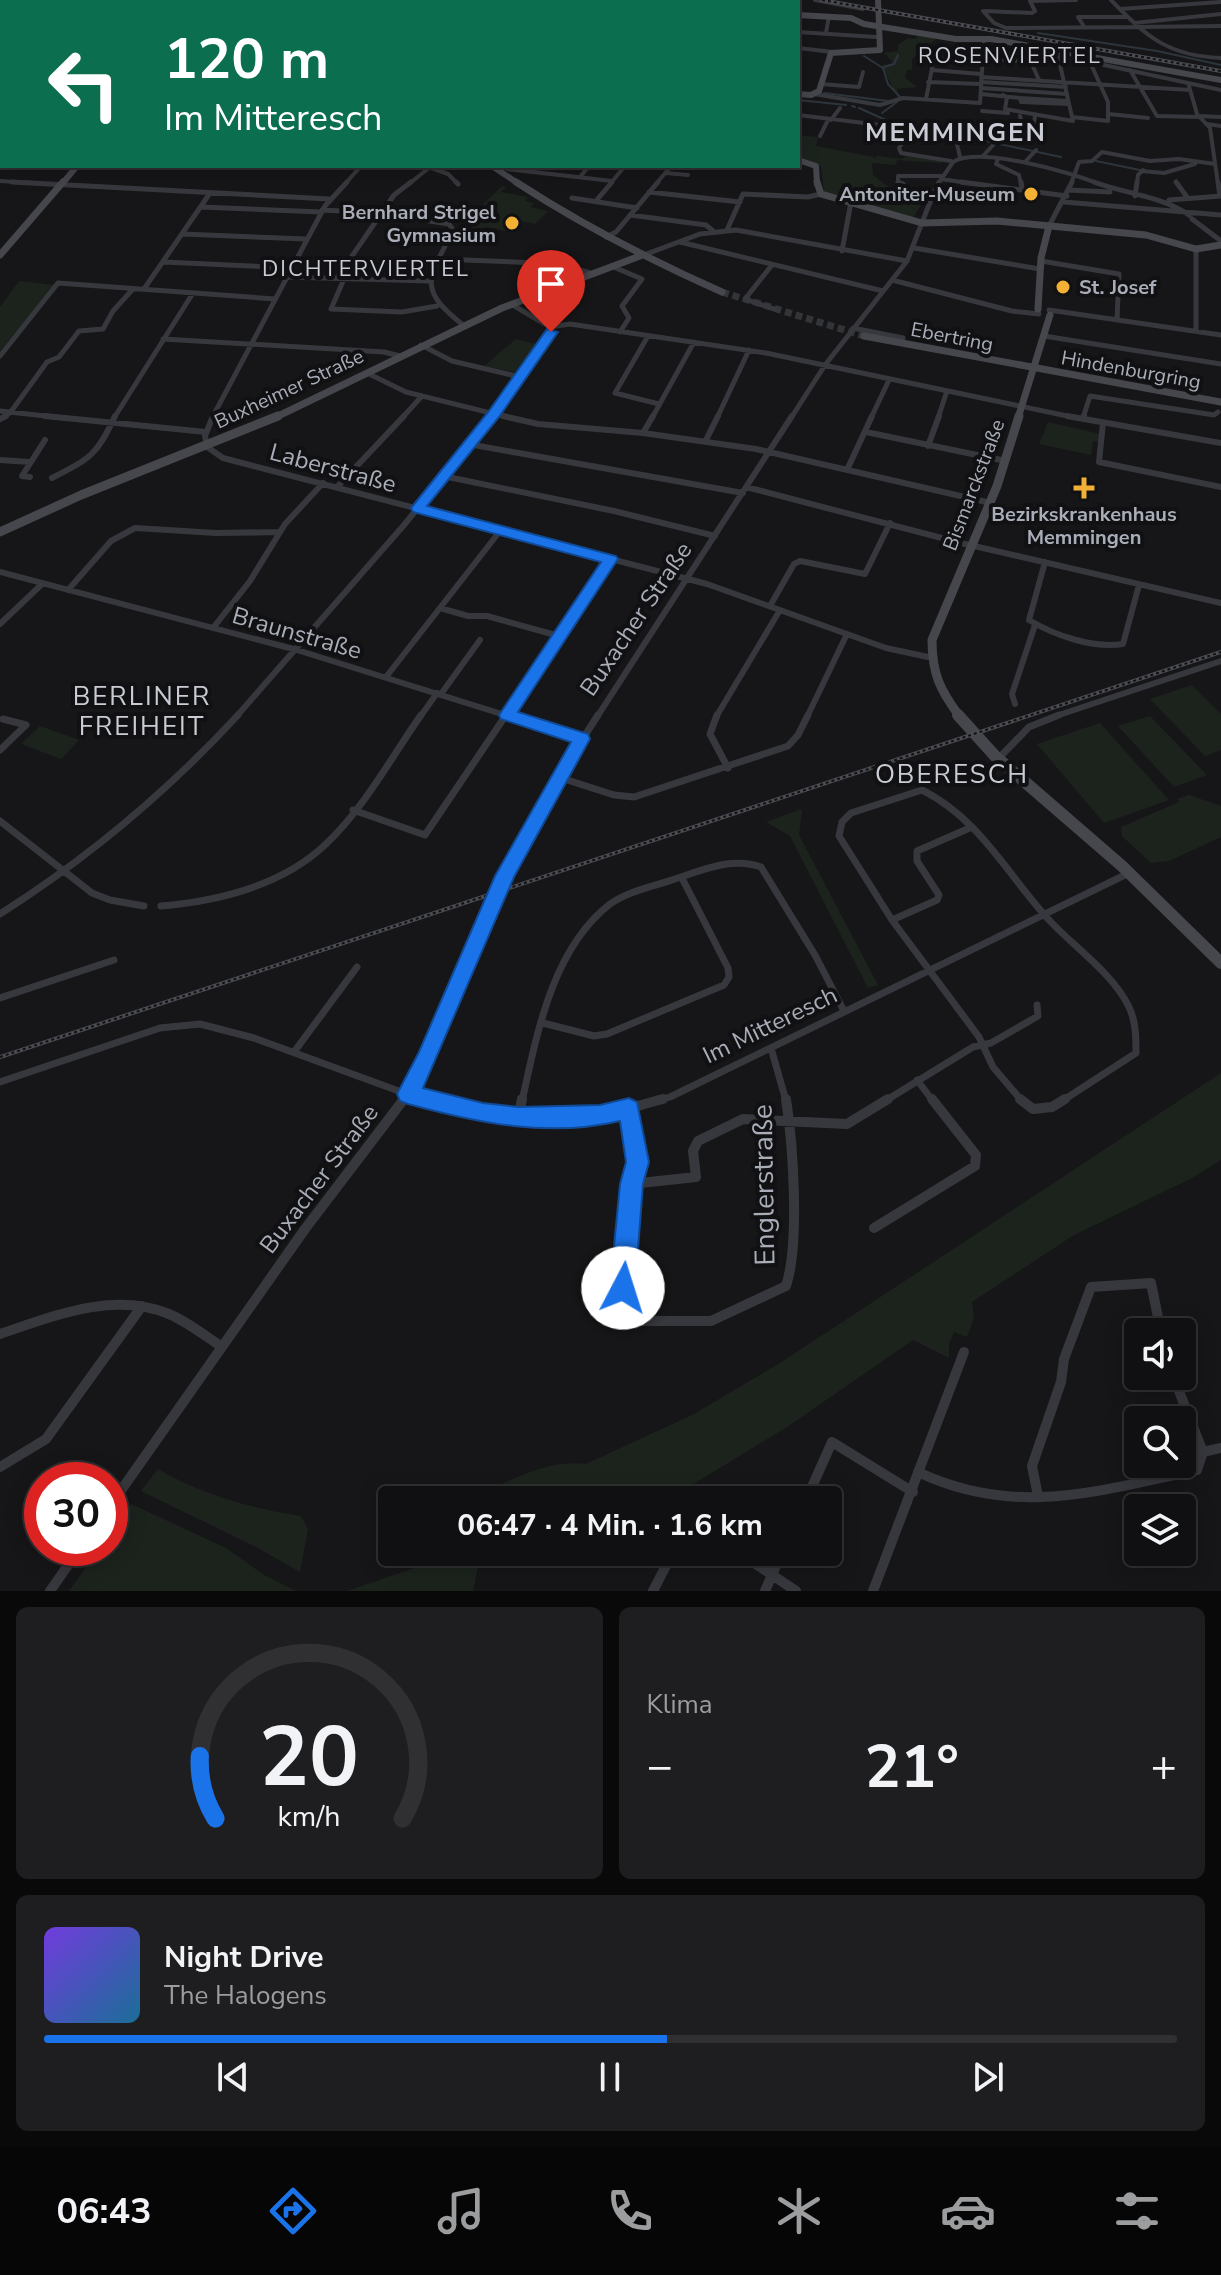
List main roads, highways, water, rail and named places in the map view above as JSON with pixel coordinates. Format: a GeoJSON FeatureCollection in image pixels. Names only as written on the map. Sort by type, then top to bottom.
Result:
{"type":"FeatureCollection","features":[{"type":"Feature","properties":{"kind":"waterway"},"geometry":{"type":"LineString","coordinates":[[1038,33],[1157,51],[1221,65]]}},
{"type":"Feature","properties":{"kind":"waterway"},"geometry":{"type":"LineString","coordinates":[[884,67],[894,64],[898,55]]}},
{"type":"Feature","properties":{"kind":"waterway"},"geometry":{"type":"LineString","coordinates":[[864,56],[883,68],[888,84],[900,97]]}},
{"type":"Feature","properties":{"kind":"waterway"},"geometry":{"type":"LineString","coordinates":[[824,93],[888,101]]}},
{"type":"Feature","properties":{"kind":"waterway"},"geometry":{"type":"LineString","coordinates":[[800,100],[846,105]]}},
{"type":"Feature","properties":{"kind":"waterway"},"geometry":{"type":"LineString","coordinates":[[882,113],[897,102]]}},
{"type":"Feature","properties":{"kind":"waterway"},"geometry":{"type":"LineString","coordinates":[[859,108],[888,121]]}},
{"type":"Feature","properties":{"kind":"waterway"},"geometry":{"type":"LineString","coordinates":[[907,126],[915,128]]}},
{"type":"Feature","properties":{"kind":"waterway"},"geometry":{"type":"LineString","coordinates":[[961,136],[1061,157]]}},
{"type":"Feature","properties":{"kind":"waterway"},"geometry":{"type":"LineString","coordinates":[[1096,161],[1140,170]]}},
{"type":"Feature","properties":{"kind":"tunnel"},"geometry":{"type":"LineString","coordinates":[[722,292],[864,336]]}},
{"type":"Feature","properties":{"kind":"railway"},"geometry":{"type":"LineString","coordinates":[[822,0],[1221,71]]}},
{"type":"Feature","properties":{"kind":"railway"},"geometry":{"type":"LineString","coordinates":[[0,1057],[1221,652]]}},
{"type":"Feature","properties":{"kind":"place","name":"Antoniter-Museum"},"geometry":{"type":"Point","coordinates":[1031,194]}},
{"type":"Feature","properties":{"kind":"place","name":"Bernhard Strigel Gymnasium"},"geometry":{"type":"Point","coordinates":[512,223]}},
{"type":"Feature","properties":{"kind":"place","name":"St. Josef"},"geometry":{"type":"Point","coordinates":[1063,287]}},
{"type":"Feature","properties":{"kind":"place","name":"Bezirkskrankenhaus Memmingen"},"geometry":{"type":"Point","coordinates":[1084,488]}},
{"type":"Feature","properties":{"kind":"district","name":"ROSENVIERTEL"},"geometry":{"type":"Point","coordinates":[1010,56]}},
{"type":"Feature","properties":{"kind":"district","name":"MEMMINGEN"},"geometry":{"type":"Point","coordinates":[956,132]}},
{"type":"Feature","properties":{"kind":"district","name":"DICHTERVIERTEL"},"geometry":{"type":"Point","coordinates":[366,269]}},
{"type":"Feature","properties":{"kind":"district","name":"BERLINER FREIHEIT"},"geometry":{"type":"Point","coordinates":[142,711]}},
{"type":"Feature","properties":{"kind":"district","name":"OBERESCH"},"geometry":{"type":"Point","coordinates":[952,774]}}]}
